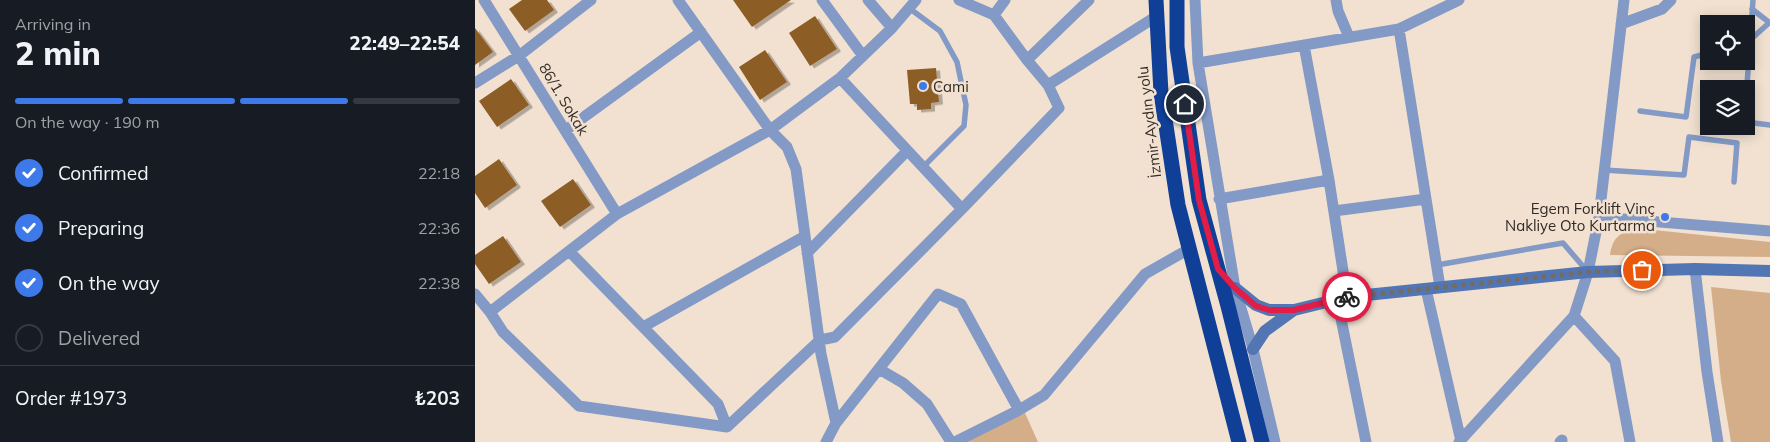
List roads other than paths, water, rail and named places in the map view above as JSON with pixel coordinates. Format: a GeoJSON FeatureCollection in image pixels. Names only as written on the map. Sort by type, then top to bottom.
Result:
{"type":"FeatureCollection","features":[{"type":"Feature","properties":{"kind":"highway","name":"İzmir-Aydın yolu"},"geometry":{"type":"LineString","coordinates":[[1156,0],[1161,93],[1178,205],[1239,442]]}},
{"type":"Feature","properties":{"kind":"highway"},"geometry":{"type":"LineString","coordinates":[[1177,0],[1177,47],[1199,200],[1262,442]]}},
{"type":"Feature","properties":{"kind":"highway"},"geometry":{"type":"LineString","coordinates":[[1218,269],[1235,288],[1228,306]]}},
{"type":"Feature","properties":{"kind":"street","name":"86/1. Sokak"},"geometry":{"type":"LineString","coordinates":[[484,0],[520,55],[617,214]]}},
{"type":"Feature","properties":{"kind":"street"},"geometry":{"type":"LineString","coordinates":[[475,83],[520,55],[591,0]]}},
{"type":"Feature","properties":{"kind":"street"},"geometry":{"type":"LineString","coordinates":[[678,0],[770,130],[787,147],[796,169],[820,340],[836,423]]}},
{"type":"Feature","properties":{"kind":"street"},"geometry":{"type":"LineString","coordinates":[[822,0],[863,56]]}},
{"type":"Feature","properties":{"kind":"street"},"geometry":{"type":"LineString","coordinates":[[868,0],[892,28]]}},
{"type":"Feature","properties":{"kind":"street"},"geometry":{"type":"LineString","coordinates":[[727,427],[820,340],[835,337],[1059,108],[1048,84],[1027,60],[994,15],[959,0]]}},
{"type":"Feature","properties":{"kind":"street"},"geometry":{"type":"LineString","coordinates":[[994,15],[1005,0]]}},
{"type":"Feature","properties":{"kind":"street"},"geometry":{"type":"LineString","coordinates":[[1027,60],[1089,0]]}},
{"type":"Feature","properties":{"kind":"street"},"geometry":{"type":"LineString","coordinates":[[1195,0],[1198,63],[1235,288],[1253,349],[1275,442]]}},
{"type":"Feature","properties":{"kind":"street"},"geometry":{"type":"LineString","coordinates":[[1336,0],[1349,37]]}},
{"type":"Feature","properties":{"kind":"street"},"geometry":{"type":"LineString","coordinates":[[1198,63],[1399,29],[1459,0]]}},
{"type":"Feature","properties":{"kind":"street"},"geometry":{"type":"LineString","coordinates":[[1460,441],[1574,316],[1588,272],[1599,217],[1624,0]]}},
{"type":"Feature","properties":{"kind":"street"},"geometry":{"type":"LineString","coordinates":[[1621,24],[1662,9],[1671,0]]}},
{"type":"Feature","properties":{"kind":"street"},"geometry":{"type":"LineString","coordinates":[[490,312],[617,214],[770,130],[840,78],[892,28],[913,4]]}},
{"type":"Feature","properties":{"kind":"street"},"geometry":{"type":"LineString","coordinates":[[1048,84],[1157,16]]}},
{"type":"Feature","properties":{"kind":"street"},"geometry":{"type":"LineString","coordinates":[[1399,29],[1440,287]]}},
{"type":"Feature","properties":{"kind":"street"},"geometry":{"type":"LineString","coordinates":[[565,130],[701,32]]}},
{"type":"Feature","properties":{"kind":"street"},"geometry":{"type":"LineString","coordinates":[[1304,45],[1334,211],[1342,298],[1367,442]]}},
{"type":"Feature","properties":{"kind":"street"},"geometry":{"type":"LineString","coordinates":[[840,78],[962,209]]}},
{"type":"Feature","properties":{"kind":"street"},"geometry":{"type":"LineString","coordinates":[[807,253],[907,151]]}},
{"type":"Feature","properties":{"kind":"street"},"geometry":{"type":"LineString","coordinates":[[1219,199],[1329,180]]}},
{"type":"Feature","properties":{"kind":"street"},"geometry":{"type":"LineString","coordinates":[[1334,211],[1426,199]]}},
{"type":"Feature","properties":{"kind":"street"},"geometry":{"type":"LineString","coordinates":[[1599,217],[1770,232]]}},
{"type":"Feature","properties":{"kind":"street"},"geometry":{"type":"LineString","coordinates":[[643,327],[805,236]]}},
{"type":"Feature","properties":{"kind":"street"},"geometry":{"type":"LineString","coordinates":[[955,442],[1019,410],[1044,395],[1145,274],[1189,249]]}},
{"type":"Feature","properties":{"kind":"street"},"geometry":{"type":"LineString","coordinates":[[569,251],[718,404],[727,427]]}},
{"type":"Feature","properties":{"kind":"street"},"geometry":{"type":"LineString","coordinates":[[1235,288],[1256,306],[1269,310],[1294,310],[1342,298],[1588,272],[1695,269],[1770,272]]}},
{"type":"Feature","properties":{"kind":"street"},"geometry":{"type":"LineString","coordinates":[[1695,269],[1707,372],[1718,442]]}},
{"type":"Feature","properties":{"kind":"street"},"geometry":{"type":"LineString","coordinates":[[1426,289],[1460,441]]}},
{"type":"Feature","properties":{"kind":"street"},"geometry":{"type":"LineString","coordinates":[[475,294],[503,332],[579,406],[727,427]]}},
{"type":"Feature","properties":{"kind":"street"},"geometry":{"type":"LineString","coordinates":[[826,442],[836,423],[938,294],[961,304],[1019,410]]}},
{"type":"Feature","properties":{"kind":"street"},"geometry":{"type":"LineString","coordinates":[[1253,349],[1265,331],[1294,310]]}},
{"type":"Feature","properties":{"kind":"street"},"geometry":{"type":"LineString","coordinates":[[1574,316],[1615,361],[1630,442]]}},
{"type":"Feature","properties":{"kind":"street"},"geometry":{"type":"LineString","coordinates":[[879,369],[903,383],[927,404],[951,442]]}},
{"type":"Feature","properties":{"kind":"lane"},"geometry":{"type":"LineString","coordinates":[[1752,15],[1753,0]]}},
{"type":"Feature","properties":{"kind":"lane"},"geometry":{"type":"LineString","coordinates":[[913,4],[940,31],[957,62],[967,105],[964,126],[923,167]]}},
{"type":"Feature","properties":{"kind":"lane"},"geometry":{"type":"LineString","coordinates":[[1753,9],[1770,23],[1755,35]]}},
{"type":"Feature","properties":{"kind":"lane"},"geometry":{"type":"LineString","coordinates":[[1640,111],[1686,117],[1694,57],[1700,55]]}},
{"type":"Feature","properties":{"kind":"lane"},"geometry":{"type":"LineString","coordinates":[[1755,123],[1770,125]]}},
{"type":"Feature","properties":{"kind":"lane"},"geometry":{"type":"LineString","coordinates":[[1604,170],[1683,175],[1689,138],[1737,143],[1734,182]]}},
{"type":"Feature","properties":{"kind":"lane"},"geometry":{"type":"LineString","coordinates":[[1437,265],[1563,243],[1588,272]]}},
{"type":"Feature","properties":{"kind":"place","name":"Cami"},"geometry":{"type":"Point","coordinates":[923,86]}},
{"type":"Feature","properties":{"kind":"place","name":"Egem Forklift Vinç Nakliye Oto Kurtarma"},"geometry":{"type":"Point","coordinates":[1665,217]}}]}
